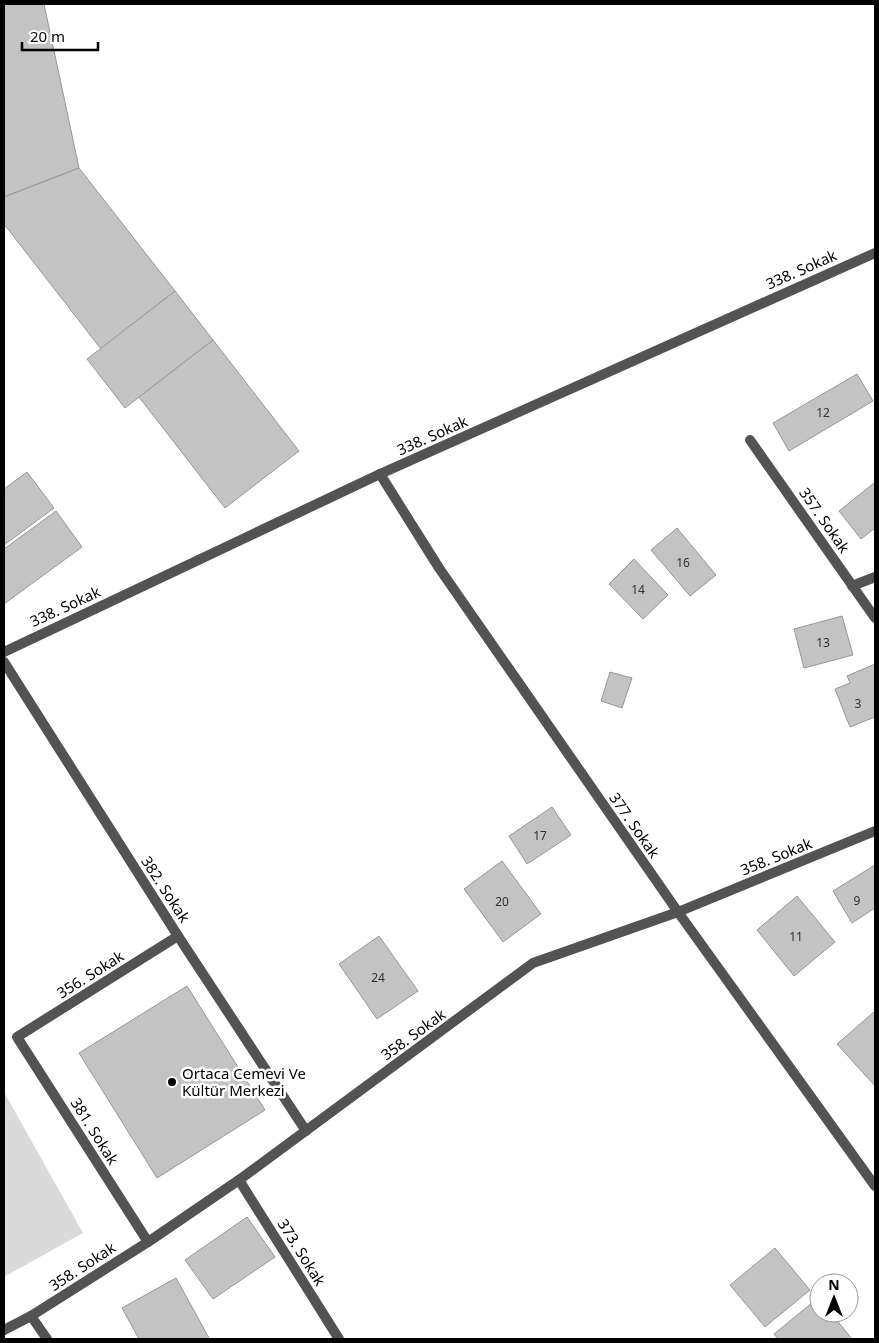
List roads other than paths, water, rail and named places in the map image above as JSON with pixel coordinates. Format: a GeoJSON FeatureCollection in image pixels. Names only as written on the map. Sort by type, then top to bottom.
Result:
{"type":"FeatureCollection","features":[{"type":"Feature","properties":{"kind":"street","name":"338. Sokak"},"geometry":{"type":"LineString","coordinates":[[4,652],[380,474],[875,252]]}},
{"type":"Feature","properties":{"kind":"street","name":"357. Sokak"},"geometry":{"type":"LineString","coordinates":[[750,440],[875,618]]}},
{"type":"Feature","properties":{"kind":"street","name":"377. Sokak"},"geometry":{"type":"LineString","coordinates":[[380,474],[439,568],[678,912],[875,1186]]}},
{"type":"Feature","properties":{"kind":"street"},"geometry":{"type":"LineString","coordinates":[[852,586],[875,576]]}},
{"type":"Feature","properties":{"kind":"street","name":"382. Sokak"},"geometry":{"type":"LineString","coordinates":[[4,662],[178,936],[306,1131]]}},
{"type":"Feature","properties":{"kind":"street","name":"358. Sokak"},"geometry":{"type":"LineString","coordinates":[[4,1330],[31,1316],[148,1242],[239,1180],[533,963],[678,912],[875,832]]}},
{"type":"Feature","properties":{"kind":"street","name":"356. Sokak"},"geometry":{"type":"LineString","coordinates":[[17,1037],[178,936]]}},
{"type":"Feature","properties":{"kind":"street","name":"381. Sokak"},"geometry":{"type":"LineString","coordinates":[[17,1037],[148,1242]]}},
{"type":"Feature","properties":{"kind":"street","name":"373. Sokak"},"geometry":{"type":"LineString","coordinates":[[239,1180],[339,1339]]}},
{"type":"Feature","properties":{"kind":"street"},"geometry":{"type":"LineString","coordinates":[[31,1316],[47,1339]]}},
{"type":"Feature","properties":{"kind":"place","name":"Ortaca Cemevi Ve Kültür Merkezi"},"geometry":{"type":"Point","coordinates":[172,1082]}}]}
